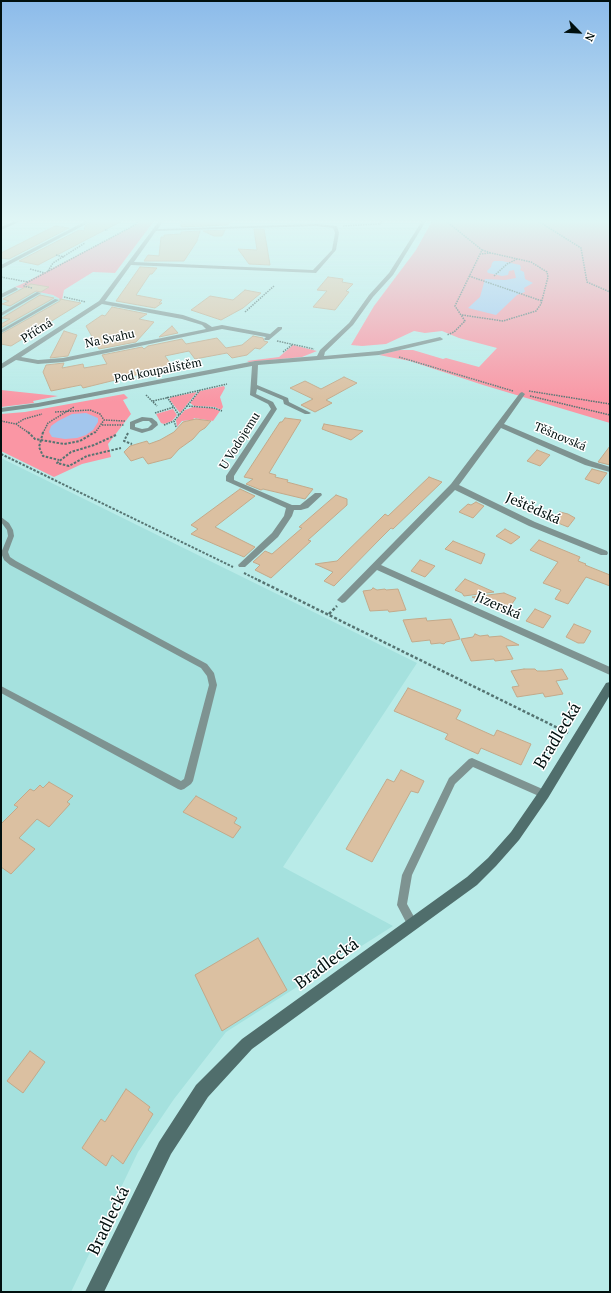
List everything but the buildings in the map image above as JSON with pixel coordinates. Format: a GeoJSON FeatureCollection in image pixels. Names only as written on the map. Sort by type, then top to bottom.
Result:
{"type":"FeatureCollection","features":[{"type":"Feature","properties":{"kind":"street","name":"Příčná"},"geometry":{"type":"LineString","coordinates":[[1,367],[101,302],[117,281]]}},
{"type":"Feature","properties":{"kind":"street"},"geometry":{"type":"LineString","coordinates":[[320,358],[322,351],[336,340],[351,324],[371,296],[384,281]]}},
{"type":"Feature","properties":{"kind":"street"},"geometry":{"type":"LineString","coordinates":[[1,296],[15,289]]}},
{"type":"Feature","properties":{"kind":"street","name":"Na Svahu"},"geometry":{"type":"LineString","coordinates":[[101,302],[183,317],[204,324],[210,329]]}},
{"type":"Feature","properties":{"kind":"street","name":"Na Svahu"},"geometry":{"type":"LineString","coordinates":[[14,358],[38,362],[63,360],[210,329],[228,327],[269,337]]}},
{"type":"Feature","properties":{"kind":"street"},"geometry":{"type":"LineString","coordinates":[[269,337],[280,328]]}},
{"type":"Feature","properties":{"kind":"street","name":"Pod koupalištěm"},"geometry":{"type":"LineString","coordinates":[[1,410],[38,405],[255,363],[347,357],[379,353],[440,339]]}},
{"type":"Feature","properties":{"kind":"street"},"geometry":{"type":"LineString","coordinates":[[322,351],[347,357]]}},
{"type":"Feature","properties":{"kind":"street"},"geometry":{"type":"LineString","coordinates":[[255,363],[253,386],[262,388],[286,399],[286,403],[307,413]]}},
{"type":"Feature","properties":{"kind":"street","name":"U Vodojemu"},"geometry":{"type":"LineString","coordinates":[[253,386],[253,395],[271,403],[274,409],[230,476],[230,481],[290,508]]}},
{"type":"Feature","properties":{"kind":"street"},"geometry":{"type":"LineString","coordinates":[[342,600],[454,486],[522,394]]}},
{"type":"Feature","properties":{"kind":"street","name":"Těšnovská"},"geometry":{"type":"LineString","coordinates":[[500,424],[610,470]]}},
{"type":"Feature","properties":{"kind":"street","name":"Ještědská"},"geometry":{"type":"LineString","coordinates":[[454,486],[532,524],[604,554]]}},
{"type":"Feature","properties":{"kind":"street"},"geometry":{"type":"LineString","coordinates":[[242,565],[275,535],[288,516],[290,508],[301,508],[318,495]]}},
{"type":"Feature","properties":{"kind":"street","name":"Jizerská"},"geometry":{"type":"LineString","coordinates":[[375,566],[610,671]]}},
{"type":"Feature","properties":{"kind":"street","name":"Bradlecká"},"geometry":{"type":"LineString","coordinates":[[94,1292],[165,1148],[202,1091],[248,1044],[472,881],[492,862],[515,836],[544,794],[610,686]]}},
{"type":"Feature","properties":{"kind":"lane"},"geometry":{"type":"LineString","coordinates":[[1,315],[39,293]]}},
{"type":"Feature","properties":{"kind":"lane"},"geometry":{"type":"LineString","coordinates":[[1,332],[57,300]]}},
{"type":"Feature","properties":{"kind":"lane"},"geometry":{"type":"LineString","coordinates":[[1,518],[7,524],[11,536],[4,552],[7,558],[13,563],[204,666],[211,676],[213,685],[192,769],[188,781],[181,786],[1,689]]}},
{"type":"Feature","properties":{"kind":"lane"},"geometry":{"type":"LineString","coordinates":[[413,924],[402,905],[407,875],[452,782],[472,762],[544,794]]}},
{"type":"Feature","properties":{"kind":"path"},"geometry":{"type":"LineString","coordinates":[[440,339],[454,332],[465,322],[455,306],[467,281]]}},
{"type":"Feature","properties":{"kind":"path"},"geometry":{"type":"LineString","coordinates":[[483,281],[542,301]]}},
{"type":"Feature","properties":{"kind":"path"},"geometry":{"type":"LineString","coordinates":[[462,315],[503,321],[531,313],[539,308],[547,281]]}},
{"type":"Feature","properties":{"kind":"path"},"geometry":{"type":"LineString","coordinates":[[587,281],[610,292]]}},
{"type":"Feature","properties":{"kind":"path"},"geometry":{"type":"LineString","coordinates":[[24,286],[28,282]]}},
{"type":"Feature","properties":{"kind":"path"},"geometry":{"type":"LineString","coordinates":[[245,312],[274,286]]}},
{"type":"Feature","properties":{"kind":"path"},"geometry":{"type":"LineString","coordinates":[[269,337],[322,351]]}},
{"type":"Feature","properties":{"kind":"path"},"geometry":{"type":"LineString","coordinates":[[379,353],[406,359],[522,394],[610,415]]}},
{"type":"Feature","properties":{"kind":"path"},"geometry":{"type":"LineString","coordinates":[[153,401],[227,384]]}},
{"type":"Feature","properties":{"kind":"path"},"geometry":{"type":"LineString","coordinates":[[160,425],[174,420],[200,390]]}},
{"type":"Feature","properties":{"kind":"path"},"geometry":{"type":"LineString","coordinates":[[522,394],[532,390],[610,404]]}},
{"type":"Feature","properties":{"kind":"path"},"geometry":{"type":"LineString","coordinates":[[146,395],[157,406]]}},
{"type":"Feature","properties":{"kind":"path"},"geometry":{"type":"LineString","coordinates":[[167,397],[179,415]]}},
{"type":"Feature","properties":{"kind":"path"},"geometry":{"type":"LineString","coordinates":[[59,460],[43,456],[39,447],[44,429],[48,423],[70,411],[76,403]]}},
{"type":"Feature","properties":{"kind":"path"},"geometry":{"type":"LineString","coordinates":[[187,406],[214,408],[222,411]]}},
{"type":"Feature","properties":{"kind":"path"},"geometry":{"type":"LineString","coordinates":[[50,413],[86,409],[100,414],[104,420]]}},
{"type":"Feature","properties":{"kind":"path"},"geometry":{"type":"LineString","coordinates":[[16,424],[42,414]]}},
{"type":"Feature","properties":{"kind":"path"},"geometry":{"type":"LineString","coordinates":[[104,420],[128,421]]}},
{"type":"Feature","properties":{"kind":"path"},"geometry":{"type":"LineString","coordinates":[[1,421],[16,424],[27,431],[35,439],[54,444],[74,443],[92,435],[102,425],[104,420]]}},
{"type":"Feature","properties":{"kind":"path"},"geometry":{"type":"LineString","coordinates":[[174,420],[176,427]]}},
{"type":"Feature","properties":{"kind":"path"},"geometry":{"type":"LineString","coordinates":[[102,425],[125,425]]}},
{"type":"Feature","properties":{"kind":"path"},"geometry":{"type":"LineString","coordinates":[[116,435],[94,445],[71,452],[56,463],[69,466],[87,456],[121,448]]}},
{"type":"Feature","properties":{"kind":"path"},"geometry":{"type":"LineString","coordinates":[[1,454],[329,614],[577,738]]}},
{"type":"Feature","properties":{"kind":"shaded area"},"geometry":{"type":"Polygon","coordinates":[[[78,281],[64,290],[62,300],[53,295],[15,287],[26,282],[78,281]]]}},
{"type":"Feature","properties":{"kind":"shaded area"},"geometry":{"type":"Polygon","coordinates":[[[392,281],[610,281],[610,423],[483,385],[410,361],[379,355],[399,350],[413,350],[443,359],[446,358],[479,367],[497,348],[459,338],[442,331],[425,333],[414,331],[386,344],[362,346],[351,345],[374,306],[392,281]]]}},
{"type":"Feature","properties":{"kind":"shaded area"},"geometry":{"type":"Polygon","coordinates":[[[484,281],[530,281],[533,283],[524,288],[525,292],[517,295],[496,315],[468,308],[480,297],[484,281]]]}},
{"type":"Feature","properties":{"kind":"shaded area"},"geometry":{"type":"Polygon","coordinates":[[[20,288],[53,295],[62,300],[1,336],[1,299],[20,288]]]}},
{"type":"Feature","properties":{"kind":"shaded area"},"geometry":{"type":"Polygon","coordinates":[[[293,345],[317,351],[302,357],[247,361],[279,357],[293,345]]]}},
{"type":"Feature","properties":{"kind":"shaded area"},"geometry":{"type":"Polygon","coordinates":[[[224,386],[225,388],[220,397],[223,407],[221,410],[215,407],[194,406],[190,403],[200,391],[224,386]]]}},
{"type":"Feature","properties":{"kind":"shaded area"},"geometry":{"type":"Polygon","coordinates":[[[1,390],[58,396],[33,401],[34,403],[1,407],[1,390]]]}},
{"type":"Feature","properties":{"kind":"shaded area"},"geometry":{"type":"Polygon","coordinates":[[[197,392],[180,413],[169,399],[172,397],[197,392]]]}},
{"type":"Feature","properties":{"kind":"shaded area"},"geometry":{"type":"Polygon","coordinates":[[[124,394],[128,398],[123,400],[131,414],[108,444],[111,457],[82,464],[54,477],[1,451],[1,414],[25,412],[124,394]]]}},
{"type":"Feature","properties":{"kind":"shaded area"},"geometry":{"type":"Polygon","coordinates":[[[193,407],[213,408],[220,411],[213,421],[194,418],[193,420],[182,421],[177,427],[176,420],[185,410],[193,407]]]}},
{"type":"Feature","properties":{"kind":"shaded area"},"geometry":{"type":"Polygon","coordinates":[[[173,409],[177,415],[172,421],[164,424],[161,423],[156,414],[173,409]]]}},
{"type":"Feature","properties":{"kind":"shaded area"},"geometry":{"type":"Polygon","coordinates":[[[86,413],[98,418],[98,422],[93,430],[86,435],[77,438],[65,439],[52,437],[49,432],[51,426],[58,421],[72,414],[86,413]]]}},
{"type":"Feature","properties":{"kind":"shaded area"},"geometry":{"type":"Polygon","coordinates":[[[1,458],[417,663],[283,867],[393,926],[226,1032],[174,1099],[138,1152],[71,1292],[1,1292],[1,458]]]}}]}
